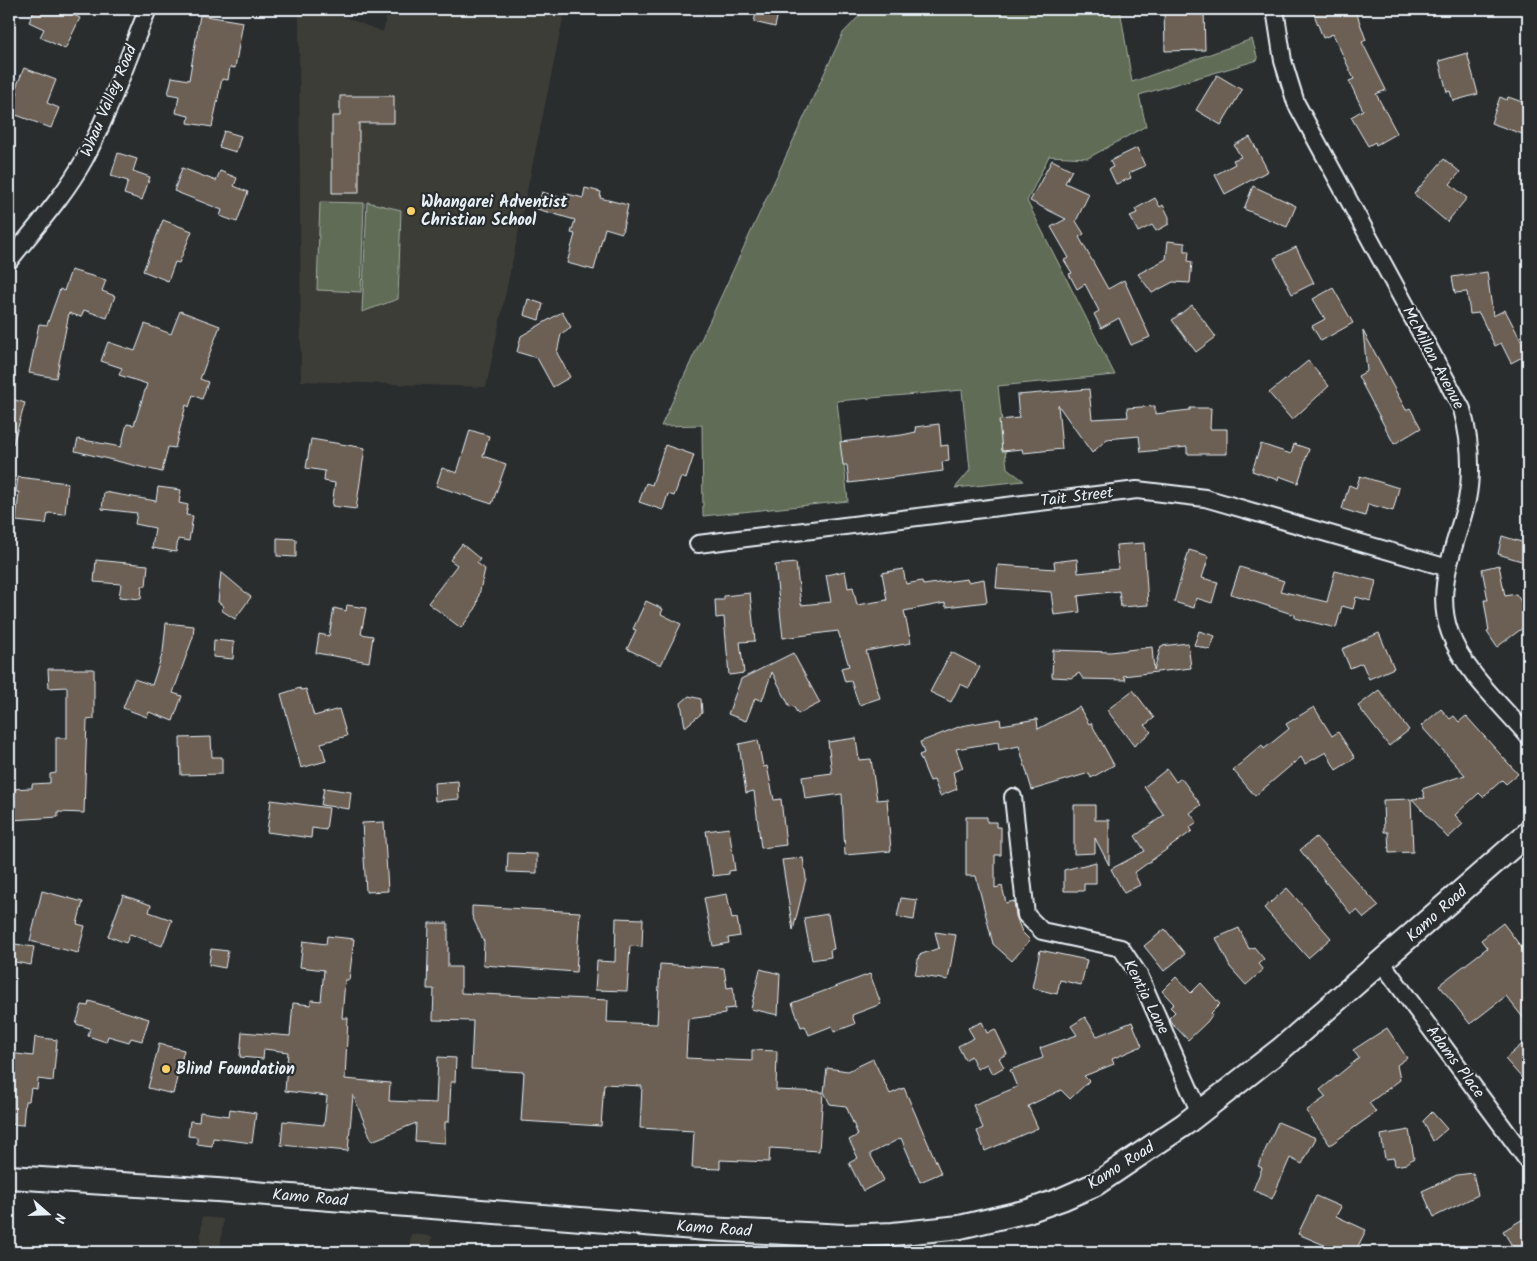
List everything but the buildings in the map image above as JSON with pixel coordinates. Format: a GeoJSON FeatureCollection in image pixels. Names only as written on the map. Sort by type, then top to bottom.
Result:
{"type":"FeatureCollection","features":[{"type":"Feature","properties":{"kind":"main road","name":"Kamo Road"},"geometry":{"type":"LineString","coordinates":[[9,1177],[217,1190],[707,1229],[845,1236],[893,1234],[960,1227],[1028,1211],[1096,1184],[1200,1113],[1281,1049],[1382,963],[1528,833]]}},
{"type":"Feature","properties":{"kind":"street","name":"Whau Valley Road"},"geometry":{"type":"LineString","coordinates":[[9,262],[67,186],[83,161],[99,129],[148,9]]}},
{"type":"Feature","properties":{"kind":"street","name":"McMillan Avenue"},"geometry":{"type":"LineString","coordinates":[[1275,9],[1283,61],[1296,103],[1462,409],[1468,431],[1470,475],[1467,499],[1448,568],[1444,591],[1445,614],[1450,633],[1458,650],[1478,678],[1528,736]]}},
{"type":"Feature","properties":{"kind":"street","name":"Tait Street"},"geometry":{"type":"LineString","coordinates":[[698,544],[1137,490],[1205,498],[1448,568]]}},
{"type":"Feature","properties":{"kind":"street","name":"Kentia Lane"},"geometry":{"type":"LineString","coordinates":[[1013,797],[1026,915],[1042,931],[1121,948],[1139,975],[1200,1113]]}},
{"type":"Feature","properties":{"kind":"street","name":"Adams Place"},"geometry":{"type":"LineString","coordinates":[[1382,963],[1528,1160]]}},
{"type":"Feature","properties":{"kind":"shaded area","name":"Whangarei Adventist Christian School"},"geometry":{"type":"Polygon","coordinates":[[[299,9],[324,9],[383,32],[388,9],[565,9],[486,387],[301,381],[299,9]]]}},
{"type":"Feature","properties":{"kind":"shaded area"},"geometry":{"type":"Polygon","coordinates":[[[202,1217],[223,1219],[220,1252],[200,1252],[202,1217]]]}},
{"type":"Feature","properties":{"kind":"shaded area"},"geometry":{"type":"Polygon","coordinates":[[[411,1234],[432,1236],[431,1252],[409,1252],[411,1234]]]}},
{"type":"Feature","properties":{"kind":"green space"},"geometry":{"type":"Polygon","coordinates":[[[866,9],[1120,9],[1132,82],[1252,39],[1258,60],[1139,95],[1146,126],[1088,158],[1049,156],[1027,201],[1115,375],[998,386],[1007,468],[1024,481],[955,488],[970,470],[962,390],[837,401],[848,501],[703,516],[702,425],[661,426],[843,33],[866,9]]]}},
{"type":"Feature","properties":{"kind":"green space"},"geometry":{"type":"Polygon","coordinates":[[[320,202],[364,203],[361,292],[317,290],[320,202]]]}},
{"type":"Feature","properties":{"kind":"green space"},"geometry":{"type":"Polygon","coordinates":[[[367,202],[401,210],[398,299],[362,312],[367,202]]]}},
{"type":"Feature","properties":{"kind":"place","name":"Whangarei Adventist Christian School"},"geometry":{"type":"Point","coordinates":[411,211]}},
{"type":"Feature","properties":{"kind":"place","name":"Blind Foundation"},"geometry":{"type":"Point","coordinates":[166,1069]}}]}
